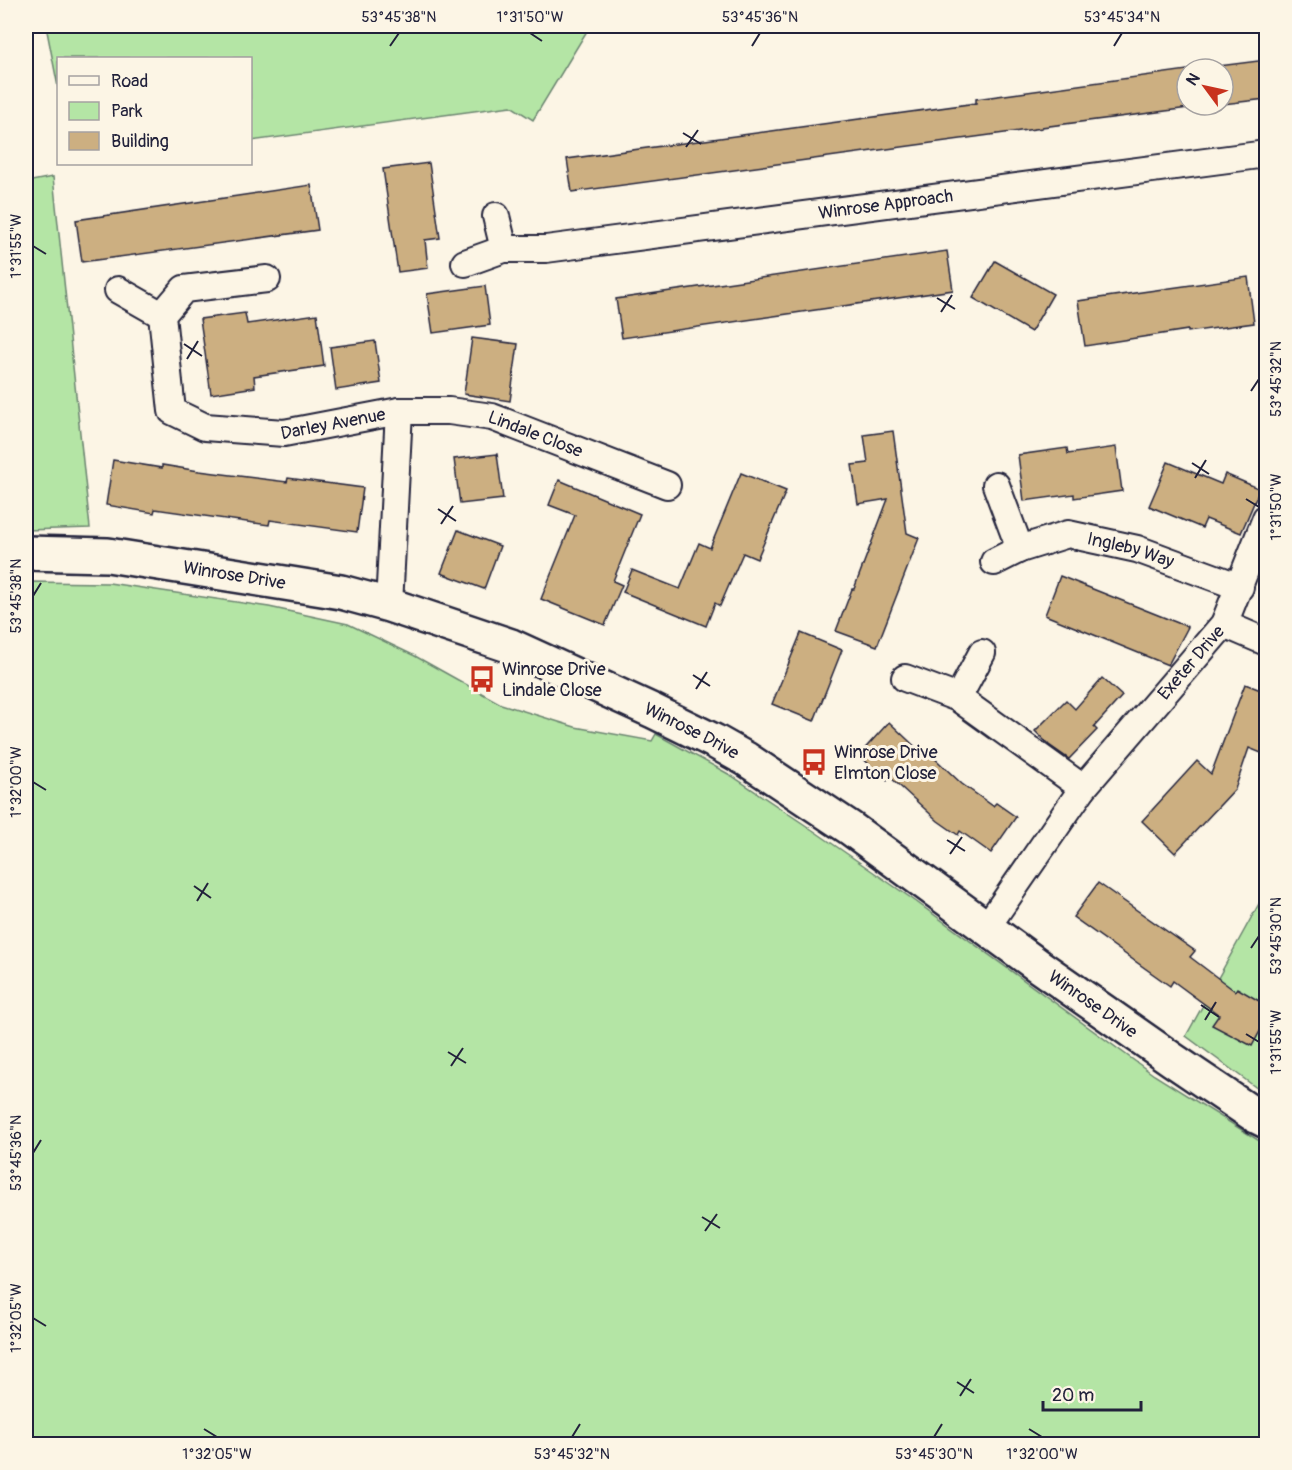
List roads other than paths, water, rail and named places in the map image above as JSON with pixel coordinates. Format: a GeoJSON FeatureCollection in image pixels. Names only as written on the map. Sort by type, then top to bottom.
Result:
{"type":"FeatureCollection","features":[{"type":"Feature","properties":{"kind":"street","name":"Winrose Approach"},"geometry":{"type":"LineString","coordinates":[[465,263],[504,249],[546,249],[1266,154]]}},
{"type":"Feature","properties":{"kind":"street"},"geometry":{"type":"LineString","coordinates":[[496,216],[504,249]]}},
{"type":"Feature","properties":{"kind":"street"},"geometry":{"type":"LineString","coordinates":[[118,290],[162,315],[184,289],[267,279]]}},
{"type":"Feature","properties":{"kind":"street","name":"Darley Avenue"},"geometry":{"type":"LineString","coordinates":[[162,315],[172,411],[205,427],[284,433],[399,411],[389,605]]}},
{"type":"Feature","properties":{"kind":"street","name":"Lindale Close"},"geometry":{"type":"LineString","coordinates":[[399,411],[449,411],[492,417],[667,485]]}},
{"type":"Feature","properties":{"kind":"street"},"geometry":{"type":"LineString","coordinates":[[996,485],[1020,549]]}},
{"type":"Feature","properties":{"kind":"street","name":"Exeter Drive"},"geometry":{"type":"LineString","coordinates":[[986,928],[1083,788],[1224,624],[1266,518]]}},
{"type":"Feature","properties":{"kind":"street","name":"Ingleby Way"},"geometry":{"type":"LineString","coordinates":[[994,562],[1020,549],[1068,534],[1137,549],[1240,587]]}},
{"type":"Feature","properties":{"kind":"street","name":"Winrose Drive"},"geometry":{"type":"LineString","coordinates":[[26,553],[108,555],[341,592],[389,605],[511,646],[653,711],[746,759],[850,828],[986,928],[1173,1060],[1266,1121]]}},
{"type":"Feature","properties":{"kind":"street"},"geometry":{"type":"LineString","coordinates":[[1224,624],[1266,642]]}},
{"type":"Feature","properties":{"kind":"street"},"geometry":{"type":"LineString","coordinates":[[958,698],[982,653]]}},
{"type":"Feature","properties":{"kind":"street"},"geometry":{"type":"LineString","coordinates":[[905,678],[958,698],[1083,788]]}},
{"type":"Feature","properties":{"kind":"place","name":"Winrose Drive Lindale Close"},"geometry":{"type":"Point","coordinates":[482,679]}},
{"type":"Feature","properties":{"kind":"place","name":"Winrose Drive Elmton Close"},"geometry":{"type":"Point","coordinates":[814,762]}}]}
